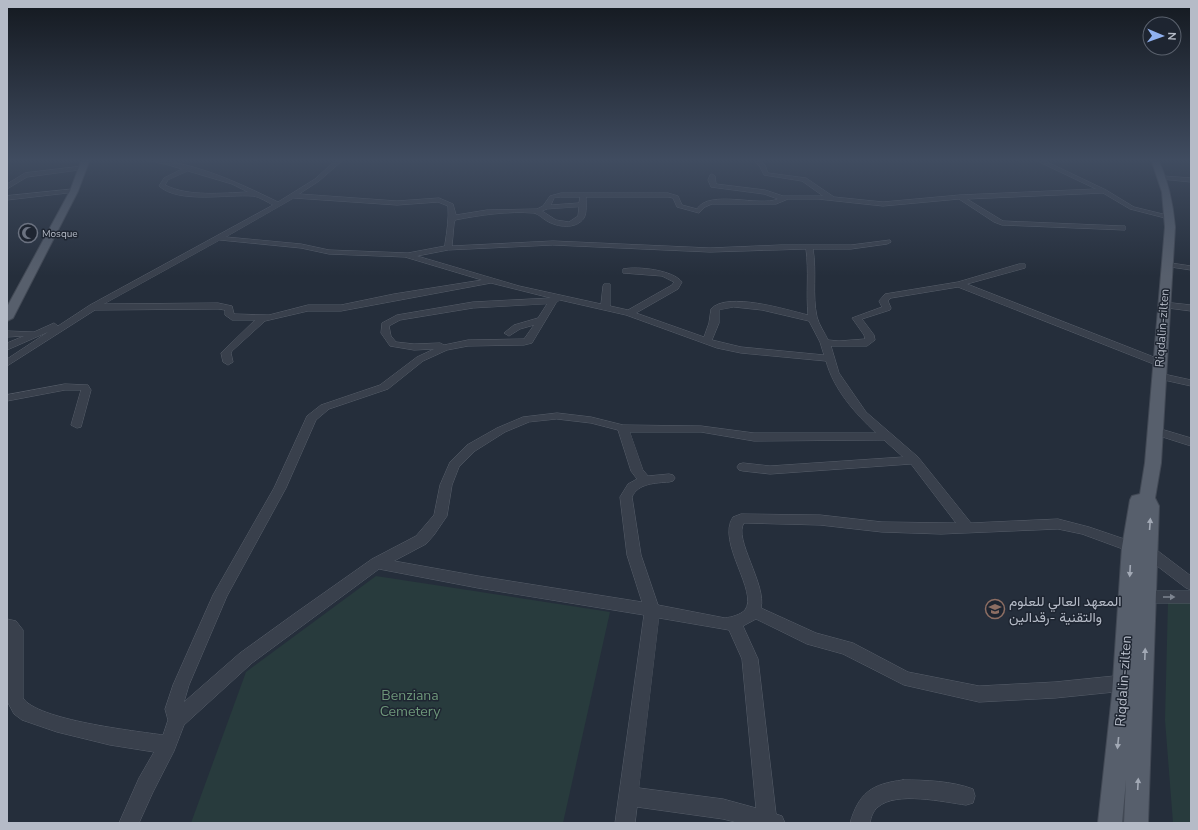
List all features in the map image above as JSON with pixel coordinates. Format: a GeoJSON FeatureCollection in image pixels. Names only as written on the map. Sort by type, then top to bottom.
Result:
{"type":"FeatureCollection","features":[{"type":"Feature","properties":{"kind":"main road"},"geometry":{"type":"LineString","coordinates":[[7,318],[70,198]]}},
{"type":"Feature","properties":{"kind":"main road","name":"Riqdalin-zilten"},"geometry":{"type":"LineString","coordinates":[[1110,823],[1124,683],[1140,550],[1151,506],[1147,498],[1153,462],[1170,217],[1167,198]]}},
{"type":"Feature","properties":{"kind":"main road","name":"Riqdalin-zilten"},"geometry":{"type":"LineString","coordinates":[[1136,823],[1147,598],[1140,550]]}},
{"type":"Feature","properties":{"kind":"street"},"geometry":{"type":"LineString","coordinates":[[9,200],[25,198]]}},
{"type":"Feature","properties":{"kind":"street"},"geometry":{"type":"LineString","coordinates":[[263,198],[278,205]]}},
{"type":"Feature","properties":{"kind":"street"},"geometry":{"type":"LineString","coordinates":[[7,347],[93,307],[291,198]]}},
{"type":"Feature","properties":{"kind":"street"},"geometry":{"type":"LineString","coordinates":[[320,198],[397,203],[439,200],[451,205],[452,215],[455,218]]}},
{"type":"Feature","properties":{"kind":"street"},"geometry":{"type":"LineString","coordinates":[[546,207],[552,198]]}},
{"type":"Feature","properties":{"kind":"street"},"geometry":{"type":"LineString","coordinates":[[538,211],[549,221],[567,224],[580,219],[582,214],[583,198]]}},
{"type":"Feature","properties":{"kind":"street"},"geometry":{"type":"LineString","coordinates":[[675,198],[677,199],[677,204],[686,210],[699,211],[702,206],[708,202],[776,202],[782,198],[790,198]]}},
{"type":"Feature","properties":{"kind":"street"},"geometry":{"type":"LineString","coordinates":[[820,198],[883,204],[943,198]]}},
{"type":"Feature","properties":{"kind":"street"},"geometry":{"type":"LineString","coordinates":[[962,198],[996,221],[1002,223],[1122,228]]}},
{"type":"Feature","properties":{"kind":"street"},"geometry":{"type":"LineString","coordinates":[[1115,198],[1132,208],[1170,217]]}},
{"type":"Feature","properties":{"kind":"street"},"geometry":{"type":"LineString","coordinates":[[448,248],[451,240],[450,222],[455,218],[487,212],[538,211],[546,207],[582,205]]}},
{"type":"Feature","properties":{"kind":"street"},"geometry":{"type":"LineString","coordinates":[[219,238],[301,246],[329,252],[406,255],[448,248],[475,248],[553,243],[710,250],[781,247],[851,247],[887,242]]}},
{"type":"Feature","properties":{"kind":"street"},"geometry":{"type":"LineString","coordinates":[[809,247],[812,264],[810,294],[813,319],[826,342],[834,373],[862,414],[914,460],[968,529]]}},
{"type":"Feature","properties":{"kind":"street"},"geometry":{"type":"LineString","coordinates":[[406,255],[493,282],[556,299],[629,313],[707,342],[734,349],[831,359]]}},
{"type":"Feature","properties":{"kind":"street"},"geometry":{"type":"LineString","coordinates":[[1167,264],[1191,268]]}},
{"type":"Feature","properties":{"kind":"street"},"geometry":{"type":"LineString","coordinates":[[826,342],[867,343],[870,340],[870,335],[856,318],[887,308],[883,301],[884,298],[959,284],[1022,266]]}},
{"type":"Feature","properties":{"kind":"street"},"geometry":{"type":"LineString","coordinates":[[626,271],[662,274],[672,277],[678,282],[675,287],[629,313]]}},
{"type":"Feature","properties":{"kind":"street"},"geometry":{"type":"LineString","coordinates":[[7,363],[93,307],[218,306],[229,308],[229,315],[232,317],[262,319],[279,317],[308,308],[341,308],[462,285],[493,282]]}},
{"type":"Feature","properties":{"kind":"street"},"geometry":{"type":"LineString","coordinates":[[959,284],[1160,363]]}},
{"type":"Feature","properties":{"kind":"street"},"geometry":{"type":"LineString","coordinates":[[605,308],[607,286]]}},
{"type":"Feature","properties":{"kind":"street"},"geometry":{"type":"LineString","coordinates":[[556,299],[533,337],[524,342],[488,342],[454,346],[414,347],[393,344],[384,329],[385,325],[397,318],[473,305],[556,299]]}},
{"type":"Feature","properties":{"kind":"street"},"geometry":{"type":"LineString","coordinates":[[707,342],[714,323],[715,309],[724,305],[755,306],[813,319]]}},
{"type":"Feature","properties":{"kind":"street"},"geometry":{"type":"LineString","coordinates":[[1163,305],[1191,308]]}},
{"type":"Feature","properties":{"kind":"street"},"geometry":{"type":"LineString","coordinates":[[228,362],[226,353],[229,349],[262,319]]}},
{"type":"Feature","properties":{"kind":"street"},"geometry":{"type":"LineString","coordinates":[[509,333],[517,327],[542,320]]}},
{"type":"Feature","properties":{"kind":"street"},"geometry":{"type":"LineString","coordinates":[[7,334],[24,334],[44,330]]}},
{"type":"Feature","properties":{"kind":"street"},"geometry":{"type":"LineString","coordinates":[[177,720],[174,709],[181,685],[220,595],[280,488],[311,418],[319,410],[325,407],[384,387],[420,359],[432,353],[454,346]]}},
{"type":"Feature","properties":{"kind":"street"},"geometry":{"type":"LineString","coordinates":[[1159,376],[1191,383]]}},
{"type":"Feature","properties":{"kind":"street"},"geometry":{"type":"LineString","coordinates":[[7,398],[65,387],[84,387],[86,390],[77,425]]}},
{"type":"Feature","properties":{"kind":"street"},"geometry":{"type":"LineString","coordinates":[[129,823],[146,785],[168,745],[177,720],[246,658],[377,563],[421,540],[429,532],[440,516],[446,485],[454,465],[471,448],[501,430],[527,418],[547,416],[581,418],[623,428],[701,429],[754,437],[887,436]]}},
{"type":"Feature","properties":{"kind":"street"},"geometry":{"type":"LineString","coordinates":[[623,428],[638,471],[644,481]]}},
{"type":"Feature","properties":{"kind":"street"},"geometry":{"type":"LineString","coordinates":[[1154,431],[1191,442]]}},
{"type":"Feature","properties":{"kind":"street"},"geometry":{"type":"LineString","coordinates":[[743,467],[770,470],[914,460]]}},
{"type":"Feature","properties":{"kind":"street"},"geometry":{"type":"LineString","coordinates":[[625,823],[652,609],[634,555],[626,501],[627,492],[644,481],[669,478]]}},
{"type":"Feature","properties":{"kind":"street"},"geometry":{"type":"LineString","coordinates":[[377,563],[478,582],[652,609],[707,622],[725,624],[734,623],[753,611],[754,605],[753,594],[735,527],[736,522],[739,519],[784,518],[840,521],[889,528],[968,529],[1058,524],[1077,528],[1140,550],[1191,584]]}},
{"type":"Feature","properties":{"kind":"street"},"geometry":{"type":"LineString","coordinates":[[1147,598],[1191,597]]}},
{"type":"Feature","properties":{"kind":"street"},"geometry":{"type":"LineString","coordinates":[[753,611],[813,639],[847,648],[904,678],[979,694],[1055,690],[1124,683]]}},
{"type":"Feature","properties":{"kind":"street"},"geometry":{"type":"LineString","coordinates":[[629,796],[723,809],[771,821],[751,666],[748,651],[734,623]]}},
{"type":"Feature","properties":{"kind":"street"},"geometry":{"type":"LineString","coordinates":[[7,625],[16,630],[15,700],[20,708],[28,714],[57,724],[110,736],[168,745]]}},
{"type":"Feature","properties":{"kind":"street"},"geometry":{"type":"LineString","coordinates":[[860,823],[871,800],[881,794],[897,790],[966,796]]}},
{"type":"Feature","properties":{"kind":"green space","name":"Benziana Cemetery"},"geometry":{"type":"Polygon","coordinates":[[[376,576],[610,612],[563,823],[191,823],[246,672],[376,576]]]}},
{"type":"Feature","properties":{"kind":"green space"},"geometry":{"type":"Polygon","coordinates":[[[1168,601],[1191,603],[1191,823],[1173,823],[1165,720],[1168,601]]]}},
{"type":"Feature","properties":{"kind":"place","name":"Mosque"},"geometry":{"type":"Point","coordinates":[28,233]}},
{"type":"Feature","properties":{"kind":"place","name":"المعهد العالي للعلوم والتقنية -رقدالين"},"geometry":{"type":"Point","coordinates":[995,609]}}]}
